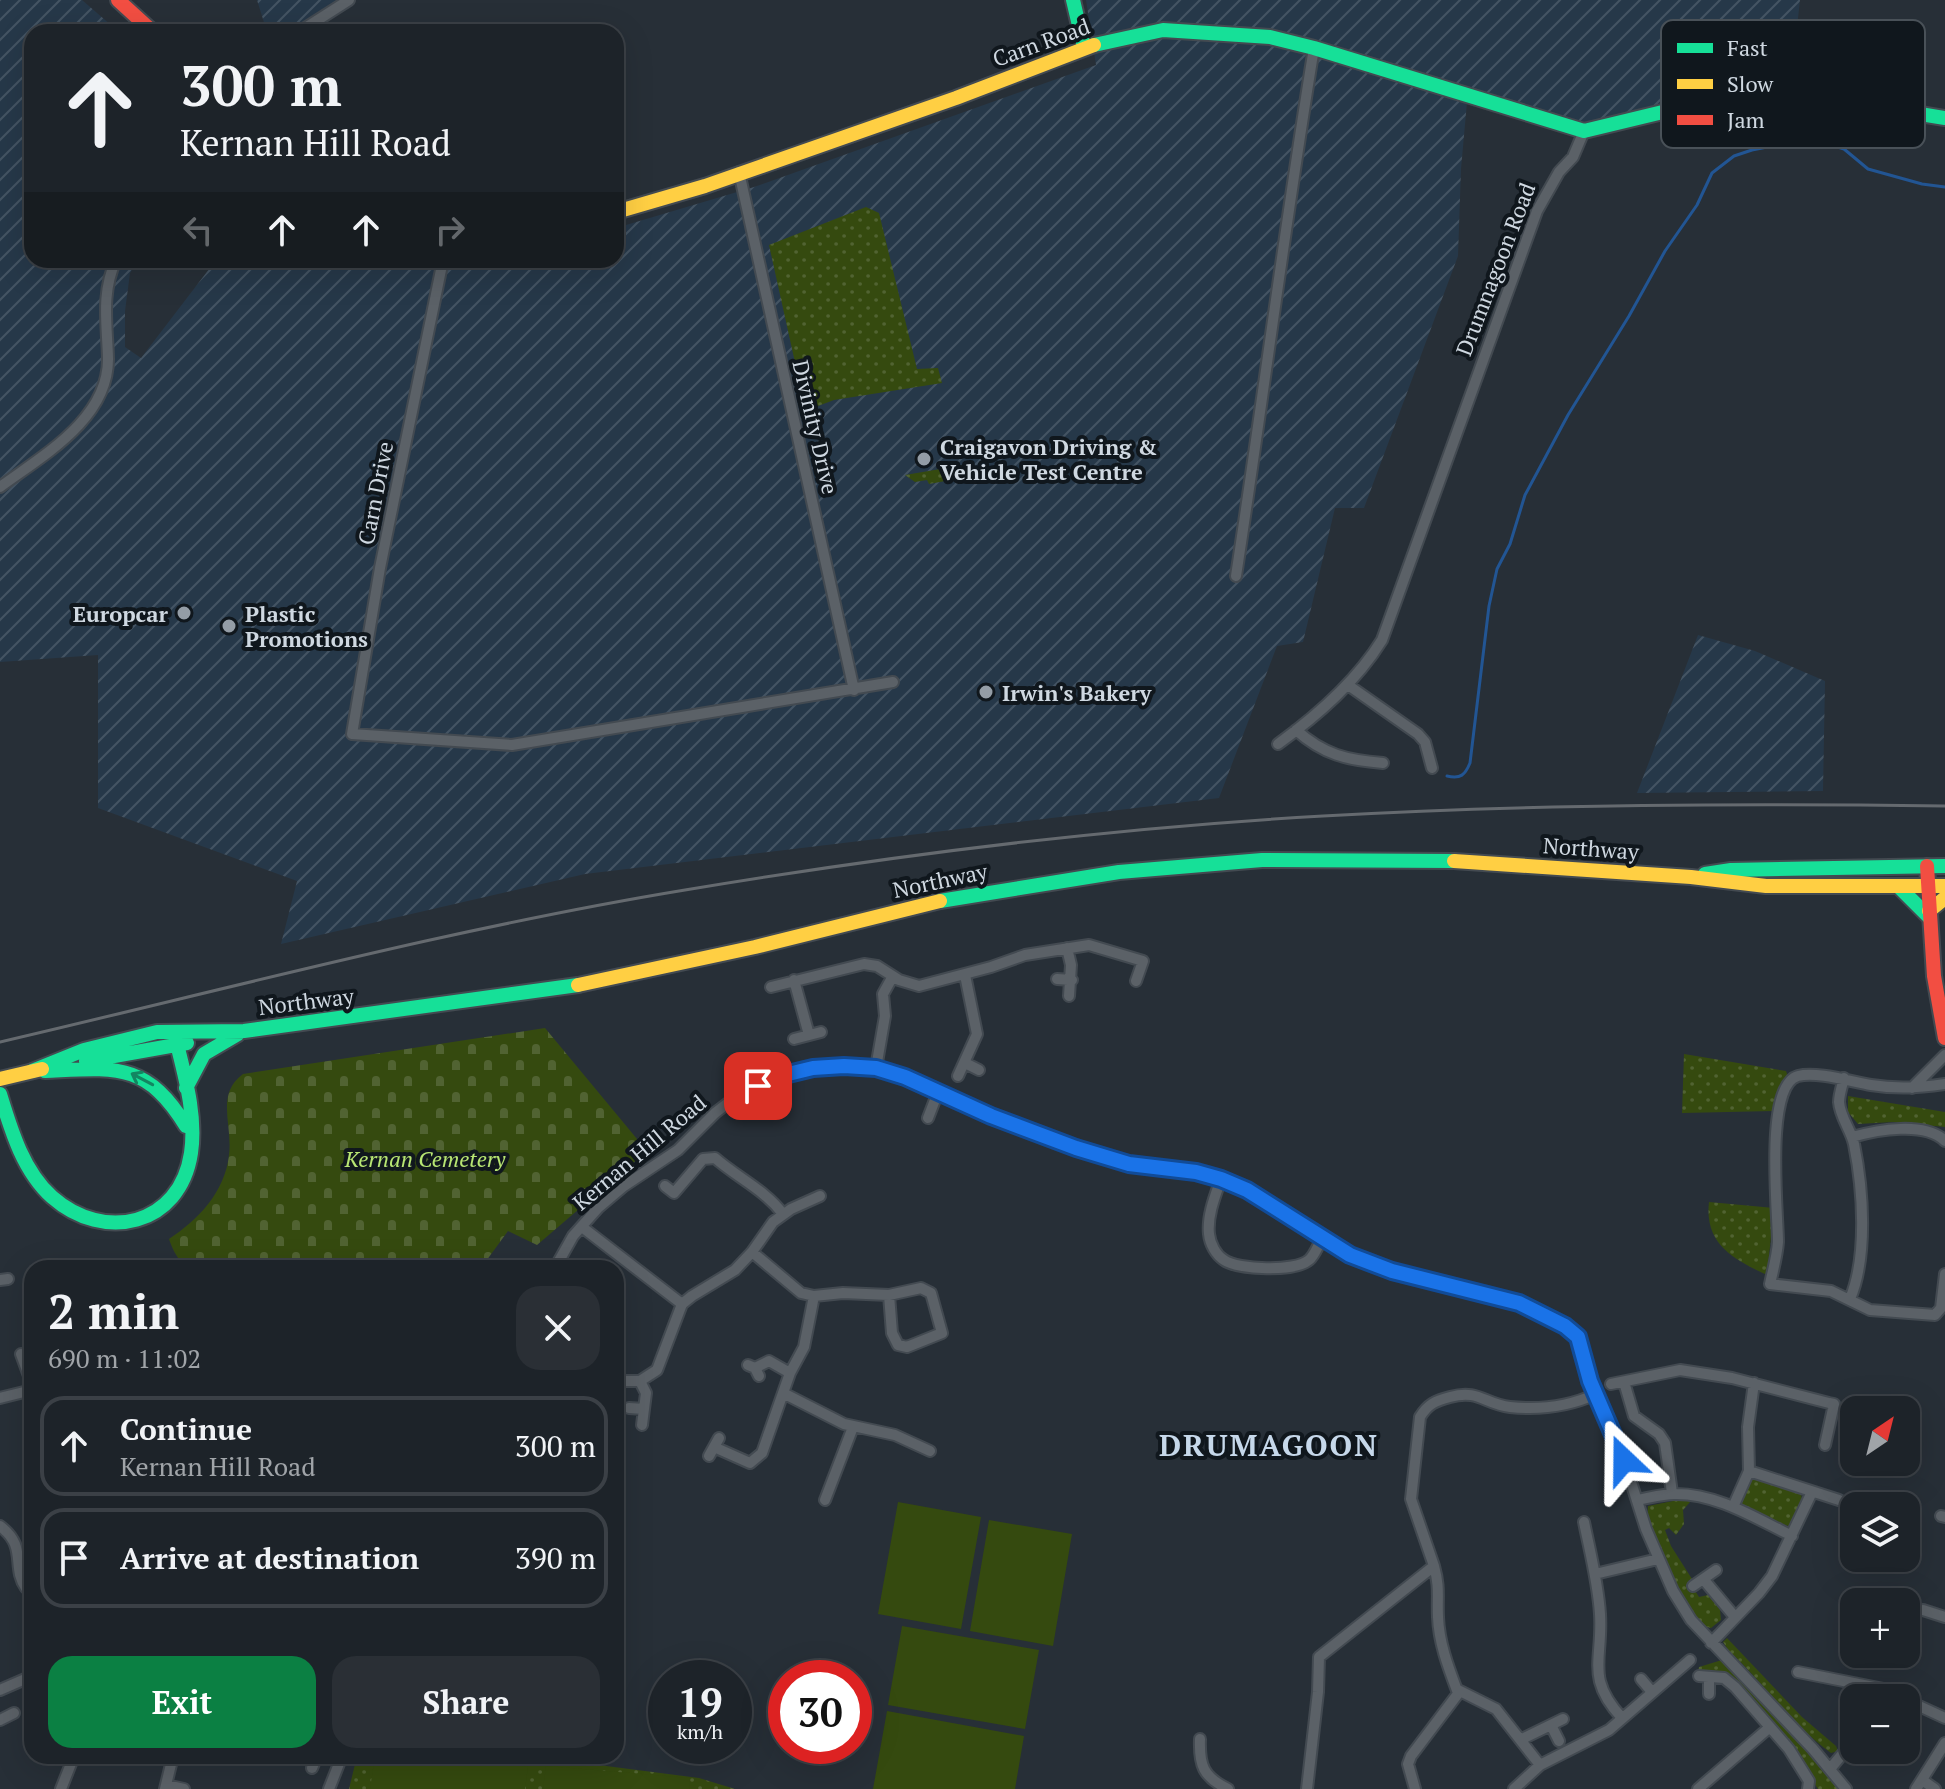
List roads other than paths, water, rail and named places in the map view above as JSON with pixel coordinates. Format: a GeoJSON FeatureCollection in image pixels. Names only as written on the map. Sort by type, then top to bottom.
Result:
{"type":"FeatureCollection","features":[{"type":"Feature","properties":{"kind":"main road"},"geometry":{"type":"LineString","coordinates":[[118,0],[144,24]]}},
{"type":"Feature","properties":{"kind":"main road"},"geometry":{"type":"LineString","coordinates":[[1073,0],[1084,47]]}},
{"type":"Feature","properties":{"kind":"main road","name":"Carn Road"},"geometry":{"type":"LineString","coordinates":[[624,210],[705,186],[956,98],[1084,47],[1163,30],[1270,37],[1584,131]]}},
{"type":"Feature","properties":{"kind":"main road"},"geometry":{"type":"LineString","coordinates":[[1584,131],[1661,112]]}},
{"type":"Feature","properties":{"kind":"main road"},"geometry":{"type":"LineString","coordinates":[[1925,116],[1945,118]]}},
{"type":"Feature","properties":{"kind":"main road","name":"Northway"},"geometry":{"type":"LineString","coordinates":[[32,1071],[62,1059],[167,1039],[176,1038],[189,1043],[208,1033],[458,1004],[572,986],[755,947],[938,901],[1119,872],[1262,860],[1337,858],[1459,861],[1691,877],[1766,886],[1900,888],[1945,866]]}},
{"type":"Feature","properties":{"kind":"main road","name":"Northway"},"geometry":{"type":"LineString","coordinates":[[1691,877],[1731,870],[1928,876],[1945,886]]}},
{"type":"Feature","properties":{"kind":"main road"},"geometry":{"type":"LineString","coordinates":[[1928,876],[1929,914],[1945,1038]]}},
{"type":"Feature","properties":{"kind":"main road"},"geometry":{"type":"LineString","coordinates":[[1900,888],[1929,914]]}},
{"type":"Feature","properties":{"kind":"main road"},"geometry":{"type":"LineString","coordinates":[[1929,914],[1945,898]]}},
{"type":"Feature","properties":{"kind":"main road"},"geometry":{"type":"LineString","coordinates":[[186,1088],[204,1054],[244,1031]]}},
{"type":"Feature","properties":{"kind":"main road"},"geometry":{"type":"LineString","coordinates":[[0,1094],[16,1144],[51,1196],[93,1222],[113,1225],[131,1222],[167,1204],[179,1188],[187,1169],[192,1136],[176,1038]]}},
{"type":"Feature","properties":{"kind":"main road","name":"Northway"},"geometry":{"type":"LineString","coordinates":[[0,1079],[176,1038]]}},
{"type":"Feature","properties":{"kind":"main road"},"geometry":{"type":"LineString","coordinates":[[32,1071],[116,1069],[132,1073],[164,1091],[192,1136]]}},
{"type":"Feature","properties":{"kind":"street"},"geometry":{"type":"LineString","coordinates":[[312,24],[349,0]]}},
{"type":"Feature","properties":{"kind":"street"},"geometry":{"type":"LineString","coordinates":[[1236,576],[1271,349],[1291,184],[1314,48]]}},
{"type":"Feature","properties":{"kind":"street","name":"Drumnagoon Road"},"geometry":{"type":"LineString","coordinates":[[1278,744],[1348,685],[1373,654],[1391,621],[1430,504],[1537,211],[1559,172],[1573,157],[1584,131]]}},
{"type":"Feature","properties":{"kind":"street","name":"Divinity Drive"},"geometry":{"type":"LineString","coordinates":[[739,172],[854,690]]}},
{"type":"Feature","properties":{"kind":"street"},"geometry":{"type":"LineString","coordinates":[[0,487],[71,433],[98,395],[108,362],[104,311],[106,288],[113,268]]}},
{"type":"Feature","properties":{"kind":"street","name":"Carn Drive"},"geometry":{"type":"LineString","coordinates":[[441,268],[380,568],[352,734],[512,745],[854,690]]}},
{"type":"Feature","properties":{"kind":"street"},"geometry":{"type":"LineString","coordinates":[[854,690],[893,682]]}},
{"type":"Feature","properties":{"kind":"street"},"geometry":{"type":"LineString","coordinates":[[1348,685],[1418,734],[1425,742],[1432,768]]}},
{"type":"Feature","properties":{"kind":"street"},"geometry":{"type":"LineString","coordinates":[[1296,730],[1323,750],[1348,760],[1383,763]]}},
{"type":"Feature","properties":{"kind":"street"},"geometry":{"type":"LineString","coordinates":[[771,987],[864,964],[877,966],[919,986],[1025,955],[1089,945],[1143,961],[1136,981]]}},
{"type":"Feature","properties":{"kind":"street"},"geometry":{"type":"LineString","coordinates":[[1067,948],[1072,980],[1069,996]]}},
{"type":"Feature","properties":{"kind":"street"},"geometry":{"type":"LineString","coordinates":[[958,1076],[977,1034],[965,975]]}},
{"type":"Feature","properties":{"kind":"street"},"geometry":{"type":"LineString","coordinates":[[876,1068],[885,1016],[883,994],[893,976]]}},
{"type":"Feature","properties":{"kind":"street"},"geometry":{"type":"LineString","coordinates":[[1057,979],[1072,980]]}},
{"type":"Feature","properties":{"kind":"street"},"geometry":{"type":"LineString","coordinates":[[794,980],[815,1034],[794,1039]]}},
{"type":"Feature","properties":{"kind":"street"},"geometry":{"type":"LineString","coordinates":[[1912,1088],[1945,1055]]}},
{"type":"Feature","properties":{"kind":"street"},"geometry":{"type":"LineString","coordinates":[[965,1063],[979,1070]]}},
{"type":"Feature","properties":{"kind":"street","name":"Kernan Hill Road"},"geometry":{"type":"LineString","coordinates":[[559,1260],[582,1227],[615,1193],[678,1150],[737,1096],[780,1076],[813,1068],[844,1066],[876,1068],[991,1116],[1094,1154],[1129,1164],[1196,1172],[1221,1179],[1247,1190],[1322,1239]]}},
{"type":"Feature","properties":{"kind":"street"},"geometry":{"type":"LineString","coordinates":[[1945,1084],[1912,1088],[1869,1085],[1844,1078],[1797,1076],[1788,1082],[1781,1095],[1775,1152],[1778,1247],[1770,1284],[1831,1291],[1870,1310],[1935,1315],[1941,1308],[1945,1274]]}},
{"type":"Feature","properties":{"kind":"street"},"geometry":{"type":"LineString","coordinates":[[1844,1078],[1839,1100],[1852,1137],[1862,1197],[1858,1281],[1850,1299]]}},
{"type":"Feature","properties":{"kind":"street"},"geometry":{"type":"LineString","coordinates":[[928,1118],[938,1092]]}},
{"type":"Feature","properties":{"kind":"street"},"geometry":{"type":"LineString","coordinates":[[1852,1137],[1882,1129],[1927,1131],[1939,1134],[1945,1141]]}},
{"type":"Feature","properties":{"kind":"street"},"geometry":{"type":"LineString","coordinates":[[665,1186],[674,1193],[703,1159],[715,1158],[770,1196],[783,1214]]}},
{"type":"Feature","properties":{"kind":"street"},"geometry":{"type":"LineString","coordinates":[[1221,1179],[1210,1214],[1209,1235],[1216,1253],[1226,1262],[1255,1268],[1301,1264],[1311,1259],[1322,1239],[1350,1255],[1392,1271],[1519,1303],[1565,1326],[1578,1337],[1586,1369],[1673,1591],[1691,1620],[1711,1643],[1846,1789]]}},
{"type":"Feature","properties":{"kind":"street"},"geometry":{"type":"LineString","coordinates":[[624,1381],[640,1381],[657,1370],[682,1304],[735,1270],[783,1214],[820,1196]]}},
{"type":"Feature","properties":{"kind":"street"},"geometry":{"type":"LineString","coordinates":[[582,1227],[682,1304]]}},
{"type":"Feature","properties":{"kind":"street"},"geometry":{"type":"LineString","coordinates":[[752,1252],[801,1293],[814,1296],[843,1293],[889,1295],[921,1288],[931,1293],[942,1333],[907,1347],[898,1345],[892,1333],[889,1295]]}},
{"type":"Feature","properties":{"kind":"street"},"geometry":{"type":"LineString","coordinates":[[714,1447],[753,1462],[762,1453],[790,1373],[804,1347],[814,1296]]}},
{"type":"Feature","properties":{"kind":"street"},"geometry":{"type":"LineString","coordinates":[[21,1354],[24,1363]]}},
{"type":"Feature","properties":{"kind":"street"},"geometry":{"type":"LineString","coordinates":[[754,1370],[769,1361],[790,1373]]}},
{"type":"Feature","properties":{"kind":"street"},"geometry":{"type":"LineString","coordinates":[[1611,1384],[1680,1370],[1835,1399],[1825,1445]]}},
{"type":"Feature","properties":{"kind":"street"},"geometry":{"type":"LineString","coordinates":[[640,1381],[646,1393],[642,1425]]}},
{"type":"Feature","properties":{"kind":"street"},"geometry":{"type":"LineString","coordinates":[[1624,1382],[1634,1416],[1659,1434],[1665,1443],[1672,1493]]}},
{"type":"Feature","properties":{"kind":"street"},"geometry":{"type":"LineString","coordinates":[[1733,1507],[1749,1471],[1748,1427],[1754,1383]]}},
{"type":"Feature","properties":{"kind":"street"},"geometry":{"type":"LineString","coordinates":[[0,1398],[24,1390]]}},
{"type":"Feature","properties":{"kind":"street"},"geometry":{"type":"LineString","coordinates":[[1458,1693],[1438,1619],[1440,1588],[1411,1499],[1420,1417],[1436,1400],[1465,1392],[1505,1406],[1541,1409],[1577,1402],[1596,1394]]}},
{"type":"Feature","properties":{"kind":"street"},"geometry":{"type":"LineString","coordinates":[[783,1393],[853,1427],[895,1435],[930,1451]]}},
{"type":"Feature","properties":{"kind":"street"},"geometry":{"type":"LineString","coordinates":[[629,1408],[644,1409]]}},
{"type":"Feature","properties":{"kind":"street"},"geometry":{"type":"LineString","coordinates":[[825,1500],[835,1490],[853,1427]]}},
{"type":"Feature","properties":{"kind":"street"},"geometry":{"type":"LineString","coordinates":[[1749,1471],[1839,1500]]}},
{"type":"Feature","properties":{"kind":"street"},"geometry":{"type":"LineString","coordinates":[[1711,1643],[1772,1576],[1812,1492]]}},
{"type":"Feature","properties":{"kind":"street"},"geometry":{"type":"LineString","coordinates":[[1637,1500],[1672,1493],[1702,1496],[1733,1507],[1792,1536]]}},
{"type":"Feature","properties":{"kind":"street"},"geometry":{"type":"LineString","coordinates":[[1584,1522],[1600,1615],[1596,1666],[1610,1704],[1622,1718]]}},
{"type":"Feature","properties":{"kind":"street"},"geometry":{"type":"LineString","coordinates":[[0,1526],[16,1544],[20,1579],[24,1585]]}},
{"type":"Feature","properties":{"kind":"street"},"geometry":{"type":"LineString","coordinates":[[1595,1574],[1658,1559]]}},
{"type":"Feature","properties":{"kind":"street"},"geometry":{"type":"LineString","coordinates":[[1307,1789],[1319,1657],[1434,1566]]}},
{"type":"Feature","properties":{"kind":"street"},"geometry":{"type":"LineString","coordinates":[[1693,1586],[1716,1570]]}},
{"type":"Feature","properties":{"kind":"street"},"geometry":{"type":"LineString","coordinates":[[1704,1580],[1735,1617]]}},
{"type":"Feature","properties":{"kind":"street"},"geometry":{"type":"LineString","coordinates":[[1923,1610],[1942,1616],[1942,1601]]}},
{"type":"Feature","properties":{"kind":"street"},"geometry":{"type":"LineString","coordinates":[[1514,1789],[1540,1765],[1609,1730],[1690,1660]]}},
{"type":"Feature","properties":{"kind":"street"},"geometry":{"type":"LineString","coordinates":[[1798,1672],[1840,1684]]}},
{"type":"Feature","properties":{"kind":"street"},"geometry":{"type":"LineString","coordinates":[[1709,1694],[1704,1676],[1724,1678],[1789,1749],[1809,1781],[1808,1789]]}},
{"type":"Feature","properties":{"kind":"street"},"geometry":{"type":"LineString","coordinates":[[1641,1679],[1652,1692]]}},
{"type":"Feature","properties":{"kind":"street"},"geometry":{"type":"LineString","coordinates":[[0,1690],[24,1680]]}},
{"type":"Feature","properties":{"kind":"street"},"geometry":{"type":"LineString","coordinates":[[1415,1789],[1408,1764],[1411,1756],[1460,1691],[1496,1709],[1540,1765]]}},
{"type":"Feature","properties":{"kind":"street"},"geometry":{"type":"LineString","coordinates":[[1920,1706],[1945,1718]]}},
{"type":"Feature","properties":{"kind":"street"},"geometry":{"type":"LineString","coordinates":[[0,1720],[14,1713]]}},
{"type":"Feature","properties":{"kind":"street"},"geometry":{"type":"LineString","coordinates":[[1522,1739],[1563,1719]]}},
{"type":"Feature","properties":{"kind":"street"},"geometry":{"type":"LineString","coordinates":[[1551,1725],[1559,1741]]}},
{"type":"Feature","properties":{"kind":"street"},"geometry":{"type":"LineString","coordinates":[[1698,1789],[1770,1727]]}},
{"type":"Feature","properties":{"kind":"street"},"geometry":{"type":"LineString","coordinates":[[1200,1739],[1200,1759],[1206,1775],[1228,1789]]}},
{"type":"Feature","properties":{"kind":"street"},"geometry":{"type":"LineString","coordinates":[[1935,1789],[1919,1784],[1945,1743]]}},
{"type":"Feature","properties":{"kind":"street"},"geometry":{"type":"LineString","coordinates":[[1830,1769],[1840,1757]]}},
{"type":"Feature","properties":{"kind":"street"},"geometry":{"type":"LineString","coordinates":[[61,1789],[71,1764]]}},
{"type":"Feature","properties":{"kind":"street"},"geometry":{"type":"LineString","coordinates":[[171,1764],[166,1787],[184,1789]]}},
{"type":"Feature","properties":{"kind":"street"},"geometry":{"type":"LineString","coordinates":[[312,1768],[314,1764]]}},
{"type":"Feature","properties":{"kind":"street"},"geometry":{"type":"LineString","coordinates":[[329,1789],[339,1764]]}},
{"type":"Feature","properties":{"kind":"waterway"},"geometry":{"type":"LineString","coordinates":[[1447,776],[1462,775],[1470,763],[1489,606],[1497,569],[1510,544],[1525,495],[1568,415],[1665,251],[1697,205],[1712,173],[1734,156],[1762,148]]}},
{"type":"Feature","properties":{"kind":"waterway"},"geometry":{"type":"LineString","coordinates":[[1841,148],[1868,169],[1945,187]]}},
{"type":"Feature","properties":{"kind":"railway"},"geometry":{"type":"LineString","coordinates":[[0,1042],[512,922],[764,877],[1002,844],[1243,821],[1401,812],[1634,805],[1945,806]]}},
{"type":"Feature","properties":{"kind":"place","name":"Craigavon Driving & Vehicle Test Centre"},"geometry":{"type":"Point","coordinates":[924,459]}},
{"type":"Feature","properties":{"kind":"place","name":"Europcar"},"geometry":{"type":"Point","coordinates":[184,613]}},
{"type":"Feature","properties":{"kind":"place","name":"Plastic Promotions"},"geometry":{"type":"Point","coordinates":[229,626]}},
{"type":"Feature","properties":{"kind":"place","name":"Irwin's Bakery"},"geometry":{"type":"Point","coordinates":[986,692]}},
{"type":"Feature","properties":{"kind":"district","name":"DRUMAGOON"},"geometry":{"type":"Point","coordinates":[1269,1445]}},
{"type":"Feature","properties":{"kind":"park label","name":"Kernan Cemetery"},"geometry":{"type":"Point","coordinates":[425,1158]}}]}
